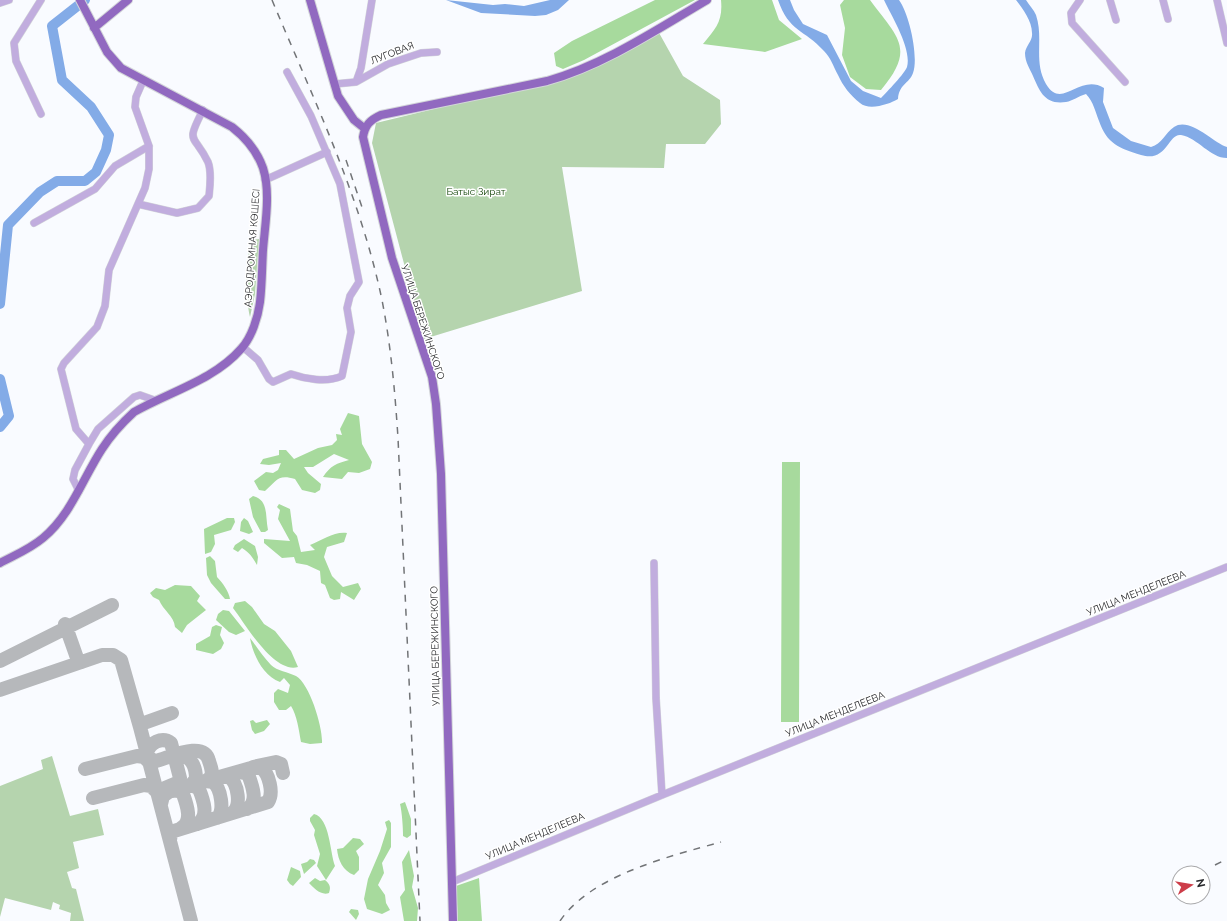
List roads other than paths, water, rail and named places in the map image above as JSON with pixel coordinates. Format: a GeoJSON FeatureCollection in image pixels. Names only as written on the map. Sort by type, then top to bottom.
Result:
{"type":"FeatureCollection","features":[{"type":"Feature","properties":{"kind":"main road","name":"АЭРОДРОМНАЯ КӨШЕСІ"},"geometry":{"type":"LineString","coordinates":[[0,563],[29,548],[43,538],[59,521],[111,436],[134,412],[154,400],[218,369],[243,347],[255,325],[260,302],[267,194],[265,180],[257,154],[243,136],[232,127],[203,110],[143,81],[121,68],[107,52],[80,0]]}},
{"type":"Feature","properties":{"kind":"main road"},"geometry":{"type":"LineString","coordinates":[[94,28],[128,0]]}},
{"type":"Feature","properties":{"kind":"main road"},"geometry":{"type":"LineString","coordinates":[[310,0],[338,96],[354,120],[364,128],[370,121],[380,116],[546,81],[570,74],[598,62],[707,0]]}},
{"type":"Feature","properties":{"kind":"main road","name":"УЛИЦА БЕРЕЖИНСКОГО"},"geometry":{"type":"LineString","coordinates":[[364,128],[363,137],[392,258],[432,378],[436,404],[441,474],[444,664],[453,921]]}},
{"type":"Feature","properties":{"kind":"street"},"geometry":{"type":"LineString","coordinates":[[0,3],[9,0]]}},
{"type":"Feature","properties":{"kind":"street"},"geometry":{"type":"LineString","coordinates":[[41,0],[14,43],[16,61],[42,114]]}},
{"type":"Feature","properties":{"kind":"street"},"geometry":{"type":"LineString","coordinates":[[356,82],[361,68],[372,0]]}},
{"type":"Feature","properties":{"kind":"street"},"geometry":{"type":"LineString","coordinates":[[1080,0],[1071,13],[1072,23],[1125,82]]}},
{"type":"Feature","properties":{"kind":"street"},"geometry":{"type":"LineString","coordinates":[[1110,0],[1116,20]]}},
{"type":"Feature","properties":{"kind":"street"},"geometry":{"type":"LineString","coordinates":[[1163,0],[1168,19]]}},
{"type":"Feature","properties":{"kind":"street"},"geometry":{"type":"LineString","coordinates":[[1217,0],[1227,43]]}},
{"type":"Feature","properties":{"kind":"street","name":"ЛУГОВАЯ"},"geometry":{"type":"LineString","coordinates":[[335,84],[356,82],[388,64],[421,53],[437,52]]}},
{"type":"Feature","properties":{"kind":"street"},"geometry":{"type":"LineString","coordinates":[[243,347],[258,360],[269,379],[273,382],[290,374],[301,378],[336,379],[342,376],[344,372],[350,332],[348,308],[350,296],[359,282],[340,184],[311,116],[287,72]]}},
{"type":"Feature","properties":{"kind":"street"},"geometry":{"type":"LineString","coordinates":[[89,444],[76,429],[61,369],[64,363],[97,327],[105,306],[109,270],[145,188],[149,169],[149,146],[135,107],[136,97],[143,81]]}},
{"type":"Feature","properties":{"kind":"street"},"geometry":{"type":"LineString","coordinates":[[138,204],[177,213],[198,208],[209,196],[210,176],[208,163],[192,138],[192,131],[203,110]]}},
{"type":"Feature","properties":{"kind":"street"},"geometry":{"type":"LineString","coordinates":[[34,223],[95,189],[115,166],[149,146]]}},
{"type":"Feature","properties":{"kind":"street"},"geometry":{"type":"LineString","coordinates":[[265,180],[326,152]]}},
{"type":"Feature","properties":{"kind":"street"},"geometry":{"type":"LineString","coordinates":[[79,490],[73,479],[75,470],[98,429],[134,397],[140,394],[154,400]]}},
{"type":"Feature","properties":{"kind":"street"},"geometry":{"type":"LineString","coordinates":[[654,563],[656,698],[662,795]]}},
{"type":"Feature","properties":{"kind":"street","name":"УЛИЦА МЕНДЕЛЕЕВА"},"geometry":{"type":"LineString","coordinates":[[452,882],[662,795],[1227,567]]}},
{"type":"Feature","properties":{"kind":"water"},"geometry":{"type":"Polygon","coordinates":[[[446,0],[493,5],[505,4],[524,6],[550,0],[569,0],[558,10],[546,15],[535,16],[481,13],[446,0]]]}},
{"type":"Feature","properties":{"kind":"water"},"geometry":{"type":"Polygon","coordinates":[[[778,0],[790,0],[794,10],[803,24],[827,35],[851,81],[863,91],[881,98],[907,67],[907,51],[904,42],[884,0],[899,0],[903,6],[912,35],[915,66],[911,77],[900,90],[898,99],[885,105],[874,107],[860,103],[845,87],[826,54],[817,44],[792,24],[787,18],[778,0]]]}},
{"type":"Feature","properties":{"kind":"water"},"geometry":{"type":"Polygon","coordinates":[[[1016,0],[1026,0],[1036,15],[1039,33],[1040,67],[1046,84],[1052,91],[1058,94],[1065,93],[1087,85],[1095,85],[1104,88],[1103,102],[1113,128],[1131,141],[1151,147],[1155,146],[1174,127],[1187,125],[1194,127],[1227,147],[1227,158],[1209,152],[1193,140],[1181,135],[1173,138],[1162,152],[1156,155],[1141,155],[1120,147],[1110,140],[1102,129],[1093,104],[1086,94],[1066,102],[1048,99],[1038,87],[1025,56],[1032,36],[1032,29],[1027,15],[1016,0]]]}},
{"type":"Feature","properties":{"kind":"waterway"},"geometry":{"type":"LineString","coordinates":[[0,304],[8,225],[40,192],[57,181],[85,181],[96,172],[106,150],[109,135],[91,107],[62,80],[52,26],[85,0]]}},
{"type":"Feature","properties":{"kind":"waterway"},"geometry":{"type":"LineString","coordinates":[[0,379],[9,416],[0,427]]}},
{"type":"Feature","properties":{"kind":"railway"},"geometry":{"type":"LineString","coordinates":[[272,0],[319,110],[348,185],[373,261],[388,334],[396,404],[398,438],[420,921]]}},
{"type":"Feature","properties":{"kind":"railway"},"geometry":{"type":"LineString","coordinates":[[346,160],[364,213]]}},
{"type":"Feature","properties":{"kind":"railway"},"geometry":{"type":"LineString","coordinates":[[560,921],[574,905],[591,891],[611,879],[656,861],[721,842]]}},
{"type":"Feature","properties":{"kind":"railway"},"geometry":{"type":"LineString","coordinates":[[1215,865],[1227,859]]}},
{"type":"Feature","properties":{"kind":"park label","name":"Батыс Зират"},"geometry":{"type":"Point","coordinates":[476,191]}}]}
